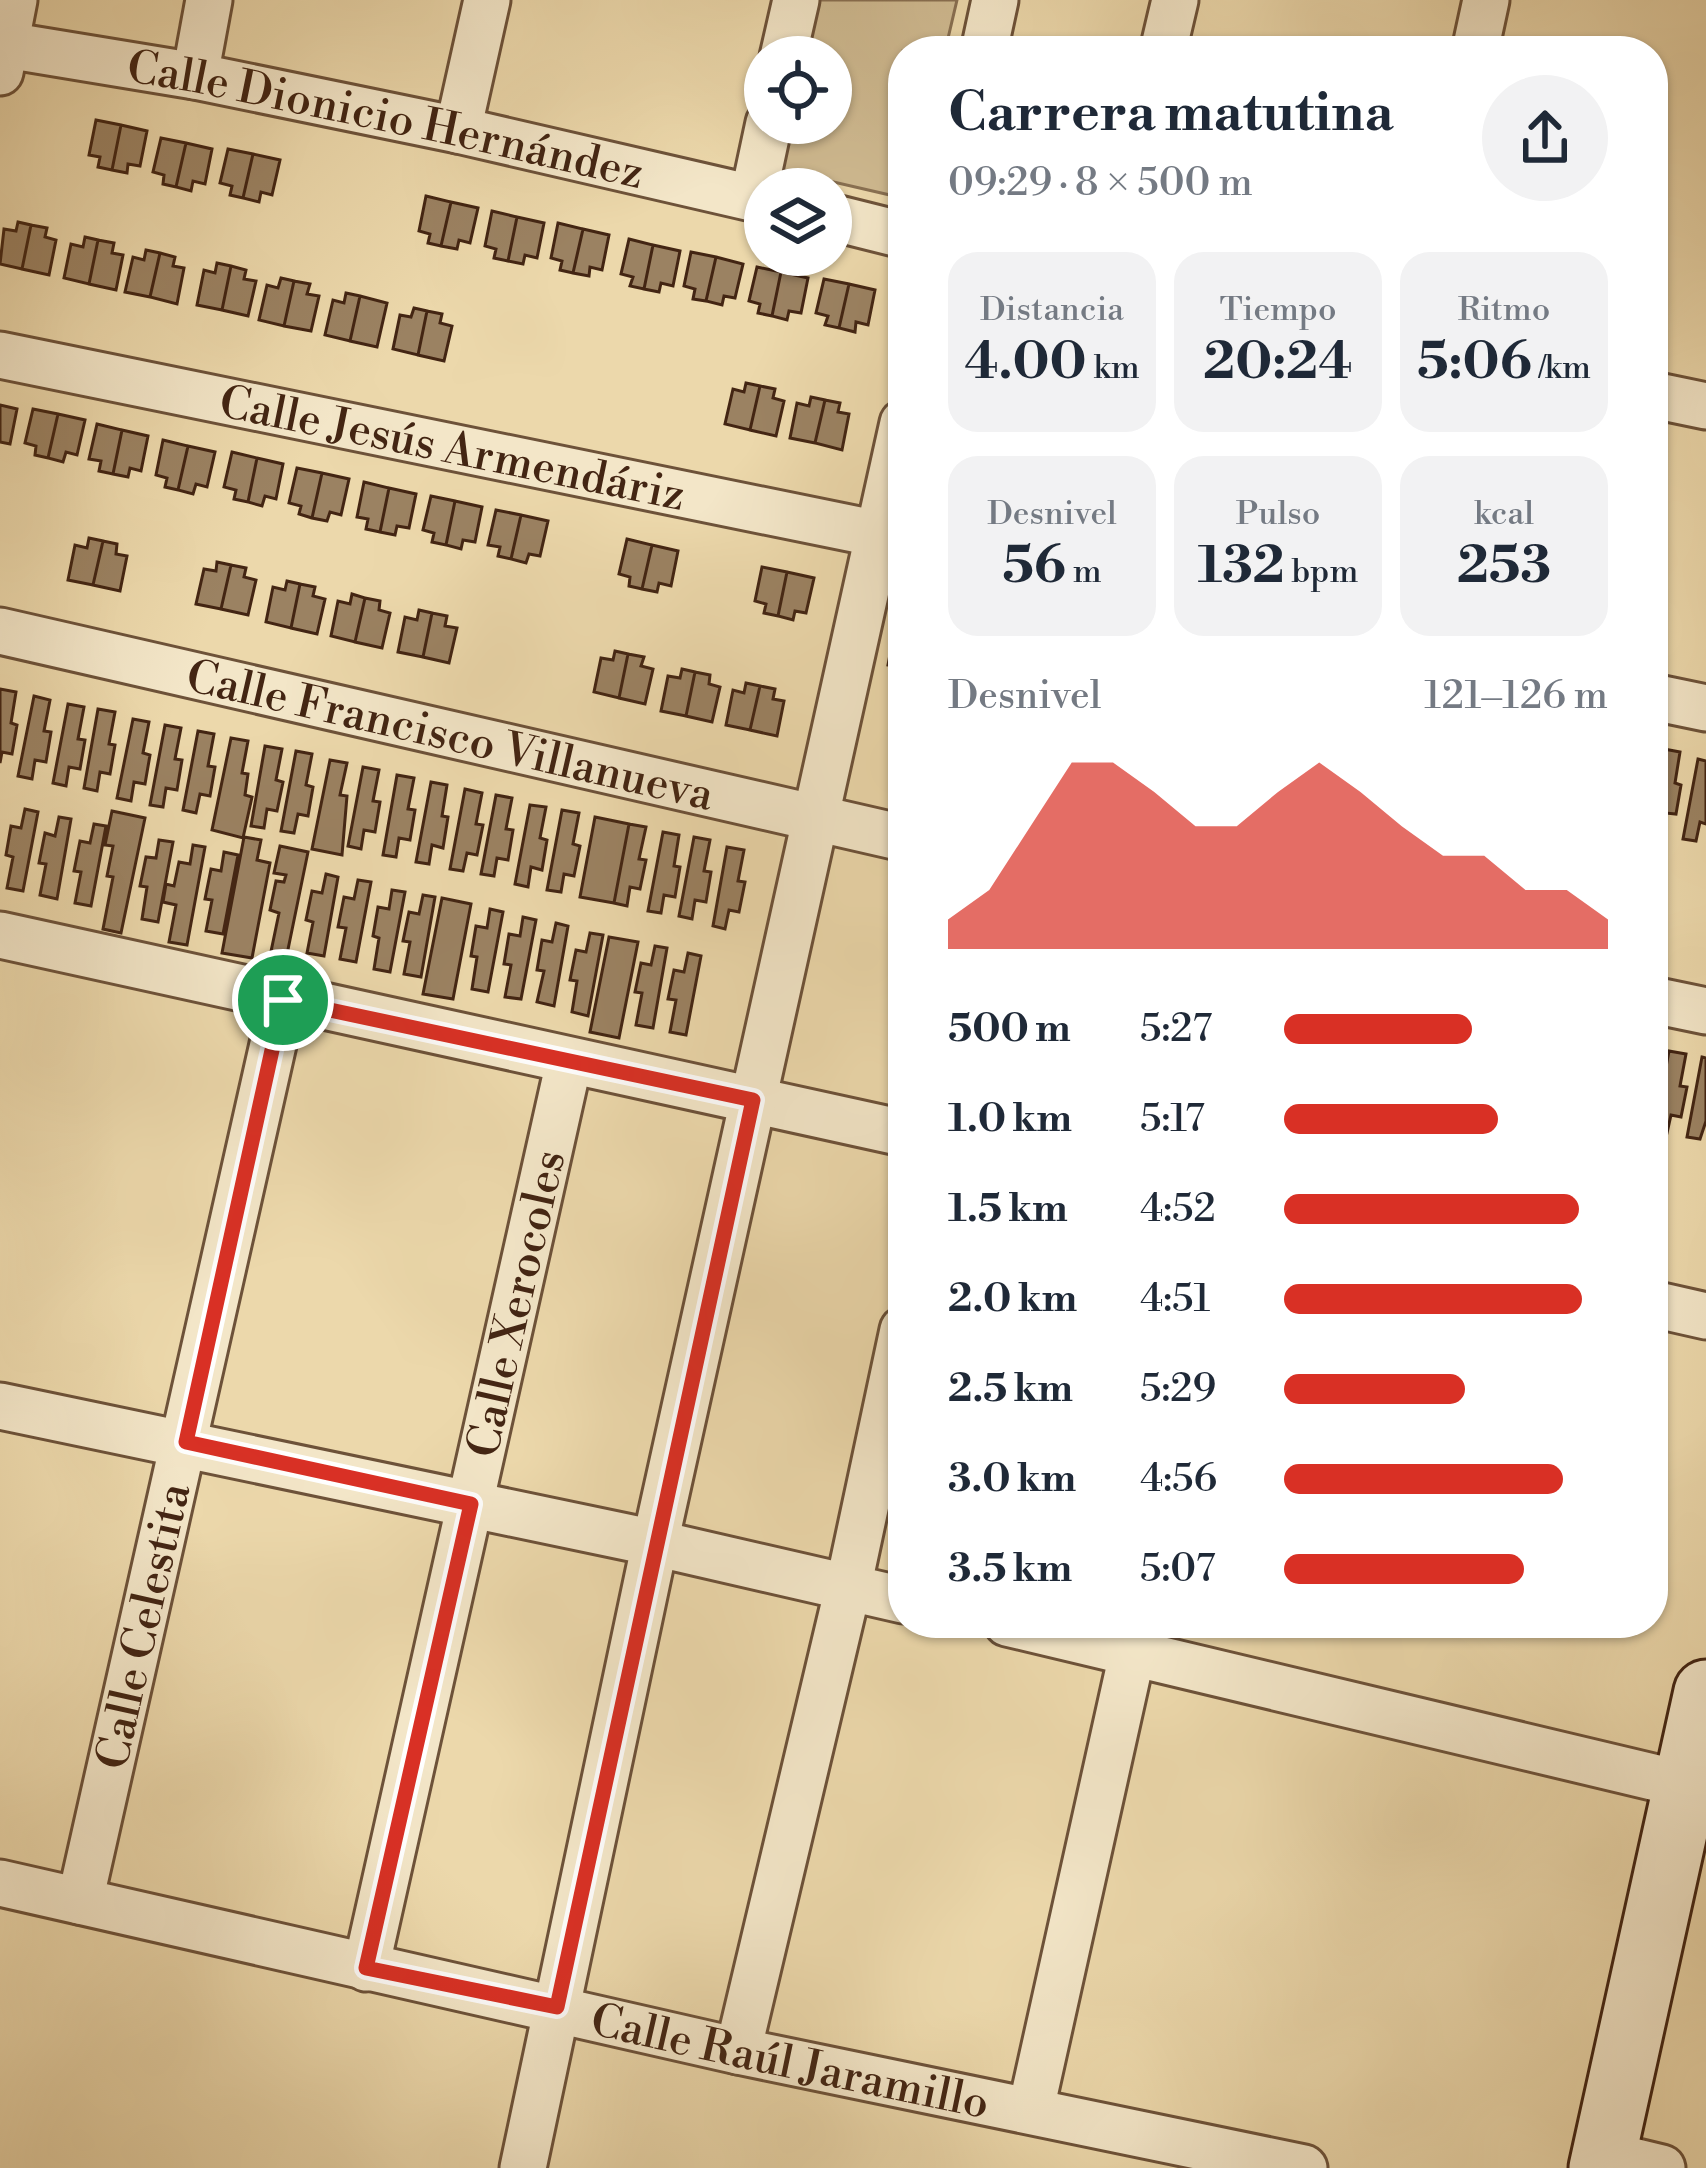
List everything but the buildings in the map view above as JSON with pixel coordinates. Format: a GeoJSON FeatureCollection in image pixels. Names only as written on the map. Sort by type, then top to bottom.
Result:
{"type":"FeatureCollection","features":[{"type":"Feature","properties":{"kind":"street"},"geometry":{"type":"LineString","coordinates":[[1,54],[14,0]]}},
{"type":"Feature","properties":{"kind":"street"},"geometry":{"type":"LineString","coordinates":[[195,76],[209,0]]}},
{"type":"Feature","properties":{"kind":"street"},"geometry":{"type":"LineString","coordinates":[[458,130],[487,0]]}},
{"type":"Feature","properties":{"kind":"street"},"geometry":{"type":"LineString","coordinates":[[788,36],[796,0]]}},
{"type":"Feature","properties":{"kind":"street"},"geometry":{"type":"LineString","coordinates":[[987,36],[995,0]]}},
{"type":"Feature","properties":{"kind":"street"},"geometry":{"type":"LineString","coordinates":[[1166,36],[1174,0]]}},
{"type":"Feature","properties":{"kind":"street"},"geometry":{"type":"LineString","coordinates":[[1478,36],[1486,0]]}},
{"type":"Feature","properties":{"kind":"street","name":"Calle Dionicio Hernández"},"geometry":{"type":"LineString","coordinates":[[1,54],[195,76],[458,130],[744,197]]}},
{"type":"Feature","properties":{"kind":"street"},"geometry":{"type":"LineString","coordinates":[[852,222],[888,231]]}},
{"type":"Feature","properties":{"kind":"street","name":"Calle Jesús Armendáriz"},"geometry":{"type":"LineString","coordinates":[[0,355],[888,535]]}},
{"type":"Feature","properties":{"kind":"street"},"geometry":{"type":"LineString","coordinates":[[1668,398],[1706,406]]}},
{"type":"Feature","properties":{"kind":"street"},"geometry":{"type":"LineString","coordinates":[[523,2168],[753,1100],[817,820],[888,548]]}},
{"type":"Feature","properties":{"kind":"street","name":"Calle Francisco Villanueva"},"geometry":{"type":"LineString","coordinates":[[0,631],[888,835]]}},
{"type":"Feature","properties":{"kind":"street"},"geometry":{"type":"LineString","coordinates":[[1668,700],[1706,708]]}},
{"type":"Feature","properties":{"kind":"street"},"geometry":{"type":"LineString","coordinates":[[0,935],[888,1130]]}},
{"type":"Feature","properties":{"kind":"street","name":"Calle Celestita"},"geometry":{"type":"LineString","coordinates":[[80,1901],[283,1000]]}},
{"type":"Feature","properties":{"kind":"street"},"geometry":{"type":"LineString","coordinates":[[1668,1003],[1706,1011]]}},
{"type":"Feature","properties":{"kind":"street","name":"Calle Xerocoles"},"geometry":{"type":"LineString","coordinates":[[366,1968],[569,1062]]}},
{"type":"Feature","properties":{"kind":"street"},"geometry":{"type":"LineString","coordinates":[[1668,1307],[1706,1316]]}},
{"type":"Feature","properties":{"kind":"street"},"geometry":{"type":"LineString","coordinates":[[738,2050],[888,1400]]}},
{"type":"Feature","properties":{"kind":"street"},"geometry":{"type":"LineString","coordinates":[[0,1406],[186,1442],[888,1597]]}},
{"type":"Feature","properties":{"kind":"street"},"geometry":{"type":"LineString","coordinates":[[1031,2109],[1136,1638]]}},
{"type":"Feature","properties":{"kind":"street"},"geometry":{"type":"LineString","coordinates":[[1140,1638],[1696,1787]]}},
{"type":"Feature","properties":{"kind":"street"},"geometry":{"type":"LineString","coordinates":[[1622,2163],[1696,1787],[1706,1692]]}},
{"type":"Feature","properties":{"kind":"street","name":"Calle Raúl Jaramillo"},"geometry":{"type":"LineString","coordinates":[[0,1883],[738,2050],[1304,2168]]}},
{"type":"Feature","properties":{"kind":"shaded area"},"geometry":{"type":"Polygon","coordinates":[[[815,0],[957,0],[949,36],[888,36],[888,195],[852,186],[852,168],[777,168],[783,144],[852,144],[852,36],[807,36],[815,0]]]}},
{"type":"Feature","properties":{"kind":"route"},"geometry":{"type":"LineString","coordinates":[[283,1000],[753,1100],[557,2007],[366,1968],[471,1504],[186,1442],[283,1000]]}}]}
